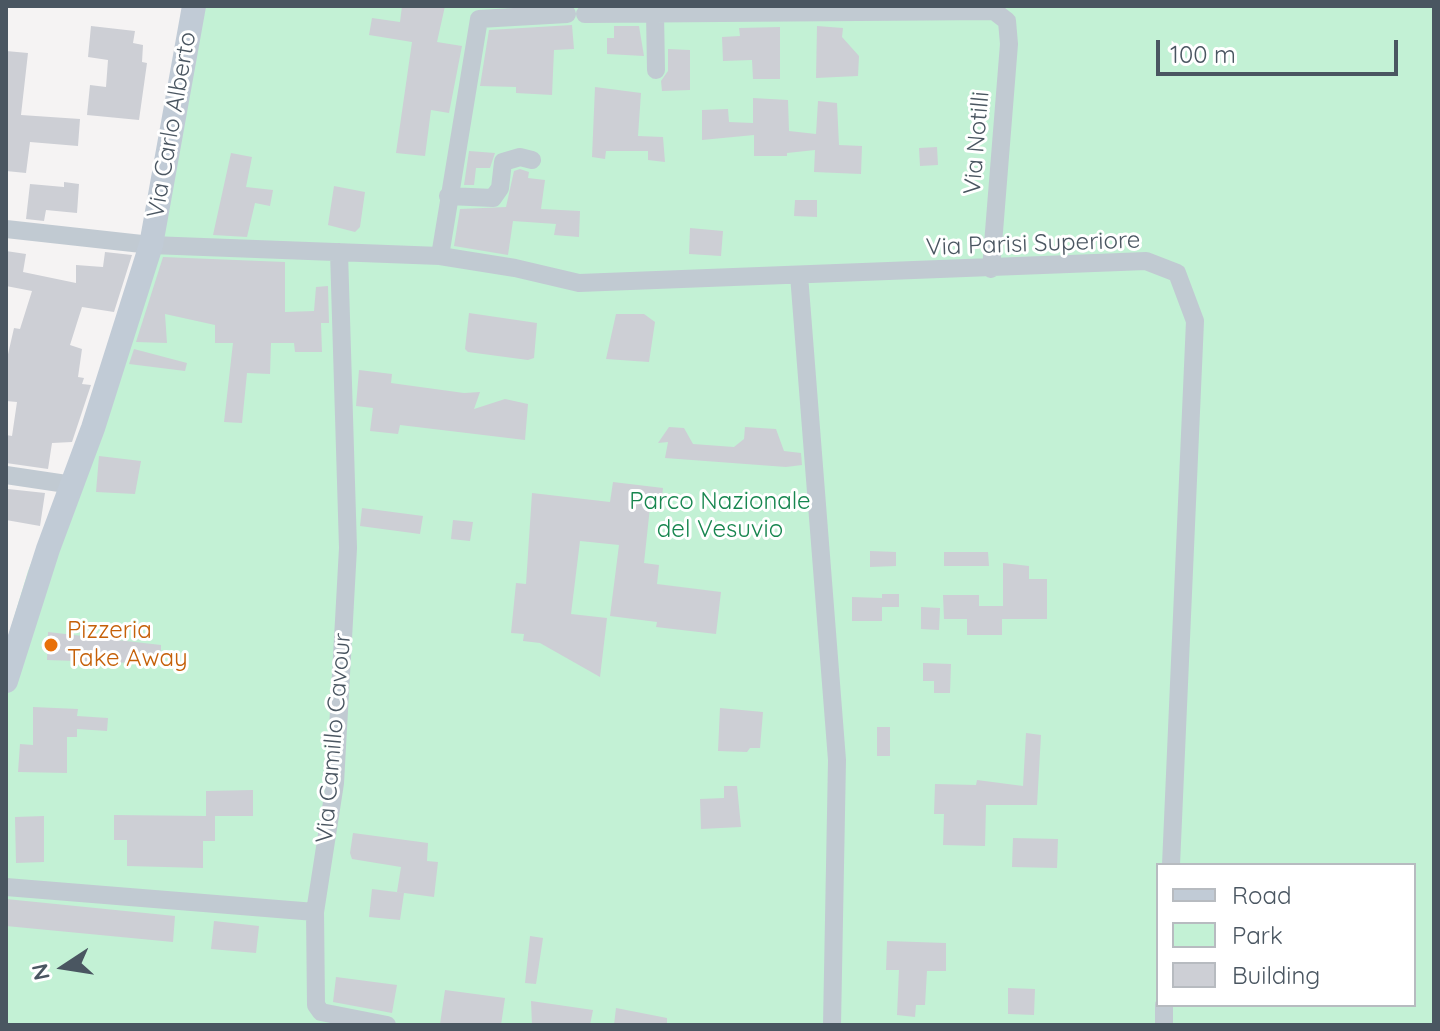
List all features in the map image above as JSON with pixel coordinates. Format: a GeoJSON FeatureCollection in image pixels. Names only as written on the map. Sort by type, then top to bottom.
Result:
{"type":"FeatureCollection","features":[{"type":"Feature","properties":{"kind":"street","name":"Via Carlo Alberto"},"geometry":{"type":"LineString","coordinates":[[151,245],[194,6]]}},
{"type":"Feature","properties":{"kind":"street","name":"Via Notilli"},"geometry":{"type":"LineString","coordinates":[[440,256],[479,19],[503,11],[576,14],[630,10],[655,13],[760,9],[973,9],[1012,14],[991,269]]}},
{"type":"Feature","properties":{"kind":"street"},"geometry":{"type":"LineString","coordinates":[[655,13],[656,70]]}},
{"type":"Feature","properties":{"kind":"street"},"geometry":{"type":"LineString","coordinates":[[496,217],[493,198],[500,188],[503,162],[520,157],[532,160]]}},
{"type":"Feature","properties":{"kind":"street"},"geometry":{"type":"LineString","coordinates":[[448,196],[493,198]]}},
{"type":"Feature","properties":{"kind":"street","name":"Via Parisi Superiore"},"geometry":{"type":"LineString","coordinates":[[6,229],[151,245],[440,256],[515,268],[579,283],[1146,261],[1177,273],[1195,321],[1171,863]]}},
{"type":"Feature","properties":{"kind":"street"},"geometry":{"type":"LineString","coordinates":[[6,681],[151,245]]}},
{"type":"Feature","properties":{"kind":"street","name":"Via Camillo Cavour"},"geometry":{"type":"LineString","coordinates":[[339,252],[348,548],[335,783],[315,912],[316,1005],[321,1012],[387,1025]]}},
{"type":"Feature","properties":{"kind":"street"},"geometry":{"type":"LineString","coordinates":[[799,275],[837,760],[832,1025]]}},
{"type":"Feature","properties":{"kind":"street"},"geometry":{"type":"LineString","coordinates":[[6,475],[73,485]]}},
{"type":"Feature","properties":{"kind":"street"},"geometry":{"type":"LineString","coordinates":[[6,887],[315,912]]}},
{"type":"Feature","properties":{"kind":"green space","name":"Parco Nazionale del Vesuvio"},"geometry":{"type":"Polygon","coordinates":[[[183,6],[1434,6],[1434,1025],[6,1025],[6,644],[28,571],[90,419],[117,368],[183,6]]]}},
{"type":"Feature","properties":{"kind":"building"},"geometry":{"type":"Polygon","coordinates":[[[402,6],[445,6],[437,42],[462,46],[449,113],[431,110],[425,156],[396,153],[412,42],[369,35],[372,18],[400,22],[402,6]]]}},
{"type":"Feature","properties":{"kind":"building"},"geometry":{"type":"Polygon","coordinates":[[[572,25],[574,49],[554,50],[552,95],[516,93],[516,87],[480,86],[489,30],[572,25]]]}},
{"type":"Feature","properties":{"kind":"building"},"geometry":{"type":"Polygon","coordinates":[[[91,26],[135,31],[133,43],[143,45],[142,62],[147,63],[139,120],[87,115],[90,85],[106,87],[108,60],[88,57],[91,26]]]}},
{"type":"Feature","properties":{"kind":"building"},"geometry":{"type":"Polygon","coordinates":[[[614,26],[639,26],[644,56],[607,54],[607,38],[614,38],[614,26]]]}},
{"type":"Feature","properties":{"kind":"building"},"geometry":{"type":"Polygon","coordinates":[[[817,26],[843,28],[842,37],[859,56],[858,76],[816,78],[817,26]]]}},
{"type":"Feature","properties":{"kind":"building"},"geometry":{"type":"Polygon","coordinates":[[[780,27],[780,79],[753,79],[752,60],[723,61],[722,37],[740,36],[739,28],[780,27]]]}},
{"type":"Feature","properties":{"kind":"building"},"geometry":{"type":"Polygon","coordinates":[[[668,49],[690,50],[690,90],[662,91],[661,81],[668,71],[668,49]]]}},
{"type":"Feature","properties":{"kind":"building"},"geometry":{"type":"Polygon","coordinates":[[[6,51],[28,53],[21,115],[80,119],[78,146],[30,142],[26,173],[6,171],[6,51]]]}},
{"type":"Feature","properties":{"kind":"building"},"geometry":{"type":"Polygon","coordinates":[[[595,87],[641,93],[638,136],[663,137],[665,162],[648,160],[648,151],[606,151],[605,159],[592,157],[595,87]]]}},
{"type":"Feature","properties":{"kind":"building"},"geometry":{"type":"Polygon","coordinates":[[[753,98],[788,100],[789,131],[816,134],[818,101],[837,103],[839,145],[862,146],[861,174],[814,172],[815,150],[787,153],[787,156],[754,156],[754,135],[702,140],[702,110],[728,109],[729,122],[753,123],[753,98]]]}},
{"type":"Feature","properties":{"kind":"building"},"geometry":{"type":"Polygon","coordinates":[[[937,147],[938,165],[920,166],[919,148],[937,147]]]}},
{"type":"Feature","properties":{"kind":"building"},"geometry":{"type":"Polygon","coordinates":[[[469,151],[495,153],[490,168],[476,168],[474,185],[464,185],[469,151]]]}},
{"type":"Feature","properties":{"kind":"building"},"geometry":{"type":"Polygon","coordinates":[[[231,153],[252,157],[246,187],[273,190],[270,206],[255,203],[247,237],[213,235],[231,153]]]}},
{"type":"Feature","properties":{"kind":"building"},"geometry":{"type":"Polygon","coordinates":[[[514,171],[529,172],[528,178],[545,180],[541,209],[580,211],[579,237],[554,235],[556,224],[513,221],[508,255],[454,246],[460,209],[506,207],[514,171]]]}},
{"type":"Feature","properties":{"kind":"building"},"geometry":{"type":"Polygon","coordinates":[[[64,182],[79,184],[77,213],[46,210],[44,221],[26,219],[30,184],[64,187],[64,182]]]}},
{"type":"Feature","properties":{"kind":"building"},"geometry":{"type":"Polygon","coordinates":[[[334,186],[365,192],[360,227],[355,232],[328,225],[334,186]]]}},
{"type":"Feature","properties":{"kind":"building"},"geometry":{"type":"Polygon","coordinates":[[[795,200],[817,200],[817,217],[794,216],[795,200]]]}},
{"type":"Feature","properties":{"kind":"building"},"geometry":{"type":"Polygon","coordinates":[[[690,228],[723,231],[721,256],[689,254],[690,228]]]}},
{"type":"Feature","properties":{"kind":"building"},"geometry":{"type":"Polygon","coordinates":[[[6,251],[26,254],[23,272],[76,283],[76,265],[103,267],[105,252],[132,255],[114,312],[82,307],[70,345],[82,349],[78,377],[84,378],[82,384],[91,385],[72,442],[52,443],[48,469],[6,463],[6,435],[12,436],[17,402],[6,401],[6,363],[14,328],[20,329],[32,291],[6,286],[6,251]]]}},
{"type":"Feature","properties":{"kind":"building"},"geometry":{"type":"Polygon","coordinates":[[[163,257],[285,262],[285,312],[314,311],[316,287],[328,286],[329,323],[321,323],[322,352],[295,352],[294,343],[271,343],[270,374],[247,373],[242,423],[224,422],[233,343],[215,343],[215,325],[165,314],[167,343],[136,342],[163,257]]]}},
{"type":"Feature","properties":{"kind":"building"},"geometry":{"type":"Polygon","coordinates":[[[469,313],[537,323],[534,358],[528,360],[468,352],[465,349],[469,313]]]}},
{"type":"Feature","properties":{"kind":"building"},"geometry":{"type":"Polygon","coordinates":[[[616,314],[644,314],[655,322],[649,362],[606,359],[616,314]]]}},
{"type":"Feature","properties":{"kind":"building"},"geometry":{"type":"Polygon","coordinates":[[[134,349],[187,363],[185,371],[129,364],[134,349]]]}},
{"type":"Feature","properties":{"kind":"building"},"geometry":{"type":"Polygon","coordinates":[[[359,370],[392,374],[391,383],[464,393],[480,392],[474,409],[505,399],[528,404],[525,440],[400,425],[398,434],[370,431],[373,408],[356,406],[359,370]]]}},
{"type":"Feature","properties":{"kind":"building"},"geometry":{"type":"Polygon","coordinates":[[[669,427],[684,428],[693,444],[734,447],[744,439],[745,427],[776,429],[784,451],[801,453],[802,465],[786,467],[665,458],[668,442],[658,443],[669,427]]]}},
{"type":"Feature","properties":{"kind":"building"},"geometry":{"type":"Polygon","coordinates":[[[99,456],[141,461],[135,494],[96,492],[99,456]]]}},
{"type":"Feature","properties":{"kind":"building"},"geometry":{"type":"Polygon","coordinates":[[[613,482],[663,488],[661,508],[650,507],[644,563],[659,565],[657,584],[721,592],[716,634],[656,627],[657,622],[610,616],[619,545],[580,541],[571,614],[607,618],[600,677],[540,643],[523,641],[524,634],[511,633],[516,583],[526,584],[532,493],[610,502],[613,482]]]}},
{"type":"Feature","properties":{"kind":"building"},"geometry":{"type":"Polygon","coordinates":[[[8,489],[45,493],[40,526],[6,520],[8,489]]]}},
{"type":"Feature","properties":{"kind":"building"},"geometry":{"type":"Polygon","coordinates":[[[362,508],[423,516],[420,534],[360,526],[362,508]]]}},
{"type":"Feature","properties":{"kind":"building"},"geometry":{"type":"Polygon","coordinates":[[[453,520],[473,522],[470,541],[451,539],[453,520]]]}},
{"type":"Feature","properties":{"kind":"building"},"geometry":{"type":"Polygon","coordinates":[[[870,551],[896,552],[896,566],[870,567],[870,551]]]}},
{"type":"Feature","properties":{"kind":"building"},"geometry":{"type":"Polygon","coordinates":[[[944,552],[988,552],[989,566],[944,566],[944,552]]]}},
{"type":"Feature","properties":{"kind":"building"},"geometry":{"type":"Polygon","coordinates":[[[1003,563],[1029,566],[1029,579],[1047,579],[1047,619],[1002,619],[1002,635],[967,635],[967,619],[944,619],[943,595],[979,595],[979,606],[1003,606],[1003,563]]]}},
{"type":"Feature","properties":{"kind":"building"},"geometry":{"type":"Polygon","coordinates":[[[882,594],[899,594],[899,607],[882,607],[882,621],[852,621],[852,597],[882,598],[882,594]]]}},
{"type":"Feature","properties":{"kind":"building"},"geometry":{"type":"Polygon","coordinates":[[[921,607],[940,608],[939,630],[921,629],[921,607]]]}},
{"type":"Feature","properties":{"kind":"building"},"geometry":{"type":"Polygon","coordinates":[[[48,632],[161,645],[161,664],[47,660],[48,632]]]}},
{"type":"Feature","properties":{"kind":"building"},"geometry":{"type":"Polygon","coordinates":[[[923,663],[951,664],[950,693],[934,693],[934,681],[923,681],[923,663]]]}},
{"type":"Feature","properties":{"kind":"building"},"geometry":{"type":"Polygon","coordinates":[[[33,707],[78,709],[77,716],[108,718],[107,731],[77,729],[77,737],[67,737],[67,773],[18,772],[20,744],[33,745],[33,707]]]}},
{"type":"Feature","properties":{"kind":"building"},"geometry":{"type":"Polygon","coordinates":[[[720,708],[763,712],[760,748],[750,748],[747,752],[718,751],[720,708]]]}},
{"type":"Feature","properties":{"kind":"building"},"geometry":{"type":"Polygon","coordinates":[[[877,727],[890,727],[890,756],[877,756],[877,727]]]}},
{"type":"Feature","properties":{"kind":"building"},"geometry":{"type":"Polygon","coordinates":[[[1026,733],[1041,735],[1037,805],[986,805],[985,846],[943,845],[944,814],[934,814],[935,784],[976,785],[977,780],[1023,786],[1026,733]]]}},
{"type":"Feature","properties":{"kind":"building"},"geometry":{"type":"Polygon","coordinates":[[[724,786],[737,786],[741,827],[701,829],[700,799],[724,798],[724,786]]]}},
{"type":"Feature","properties":{"kind":"building"},"geometry":{"type":"Polygon","coordinates":[[[253,790],[253,816],[215,816],[215,841],[203,841],[203,868],[127,866],[127,840],[114,840],[114,815],[206,816],[206,791],[253,790]]]}},
{"type":"Feature","properties":{"kind":"building"},"geometry":{"type":"Polygon","coordinates":[[[44,816],[44,862],[16,863],[15,817],[44,816]]]}},
{"type":"Feature","properties":{"kind":"building"},"geometry":{"type":"Polygon","coordinates":[[[353,833],[428,843],[427,861],[438,862],[434,897],[397,892],[401,867],[352,859],[353,833]]]}},
{"type":"Feature","properties":{"kind":"building"},"geometry":{"type":"Polygon","coordinates":[[[1013,838],[1058,839],[1057,868],[1012,867],[1013,838]]]}},
{"type":"Feature","properties":{"kind":"building"},"geometry":{"type":"Polygon","coordinates":[[[372,889],[404,893],[400,920],[369,917],[372,889]]]}},
{"type":"Feature","properties":{"kind":"building"},"geometry":{"type":"Polygon","coordinates":[[[6,899],[175,916],[173,942],[6,926],[6,899]]]}},
{"type":"Feature","properties":{"kind":"building"},"geometry":{"type":"Polygon","coordinates":[[[214,921],[259,926],[256,953],[211,949],[214,921]]]}},
{"type":"Feature","properties":{"kind":"building"},"geometry":{"type":"Polygon","coordinates":[[[530,936],[543,938],[536,984],[525,983],[530,936]]]}},
{"type":"Feature","properties":{"kind":"building"},"geometry":{"type":"Polygon","coordinates":[[[887,941],[946,943],[946,971],[927,971],[925,1005],[916,1005],[915,1017],[897,1015],[899,970],[886,970],[887,941]]]}},
{"type":"Feature","properties":{"kind":"building"},"geometry":{"type":"Polygon","coordinates":[[[336,977],[397,985],[392,1013],[333,1002],[336,977]]]}},
{"type":"Feature","properties":{"kind":"building"},"geometry":{"type":"Polygon","coordinates":[[[1008,988],[1035,989],[1034,1015],[1008,1014],[1008,988]]]}},
{"type":"Feature","properties":{"kind":"building"},"geometry":{"type":"Polygon","coordinates":[[[445,990],[505,998],[501,1025],[440,1024],[445,990]]]}},
{"type":"Feature","properties":{"kind":"building"},"geometry":{"type":"Polygon","coordinates":[[[531,1001],[593,1010],[590,1025],[532,1025],[531,1001]]]}},
{"type":"Feature","properties":{"kind":"building"},"geometry":{"type":"Polygon","coordinates":[[[616,1008],[667,1018],[667,1025],[614,1025],[616,1008]]]}},
{"type":"Feature","properties":{"kind":"place","name":"Pizzeria Take Away"},"geometry":{"type":"Point","coordinates":[51,645]}}]}
